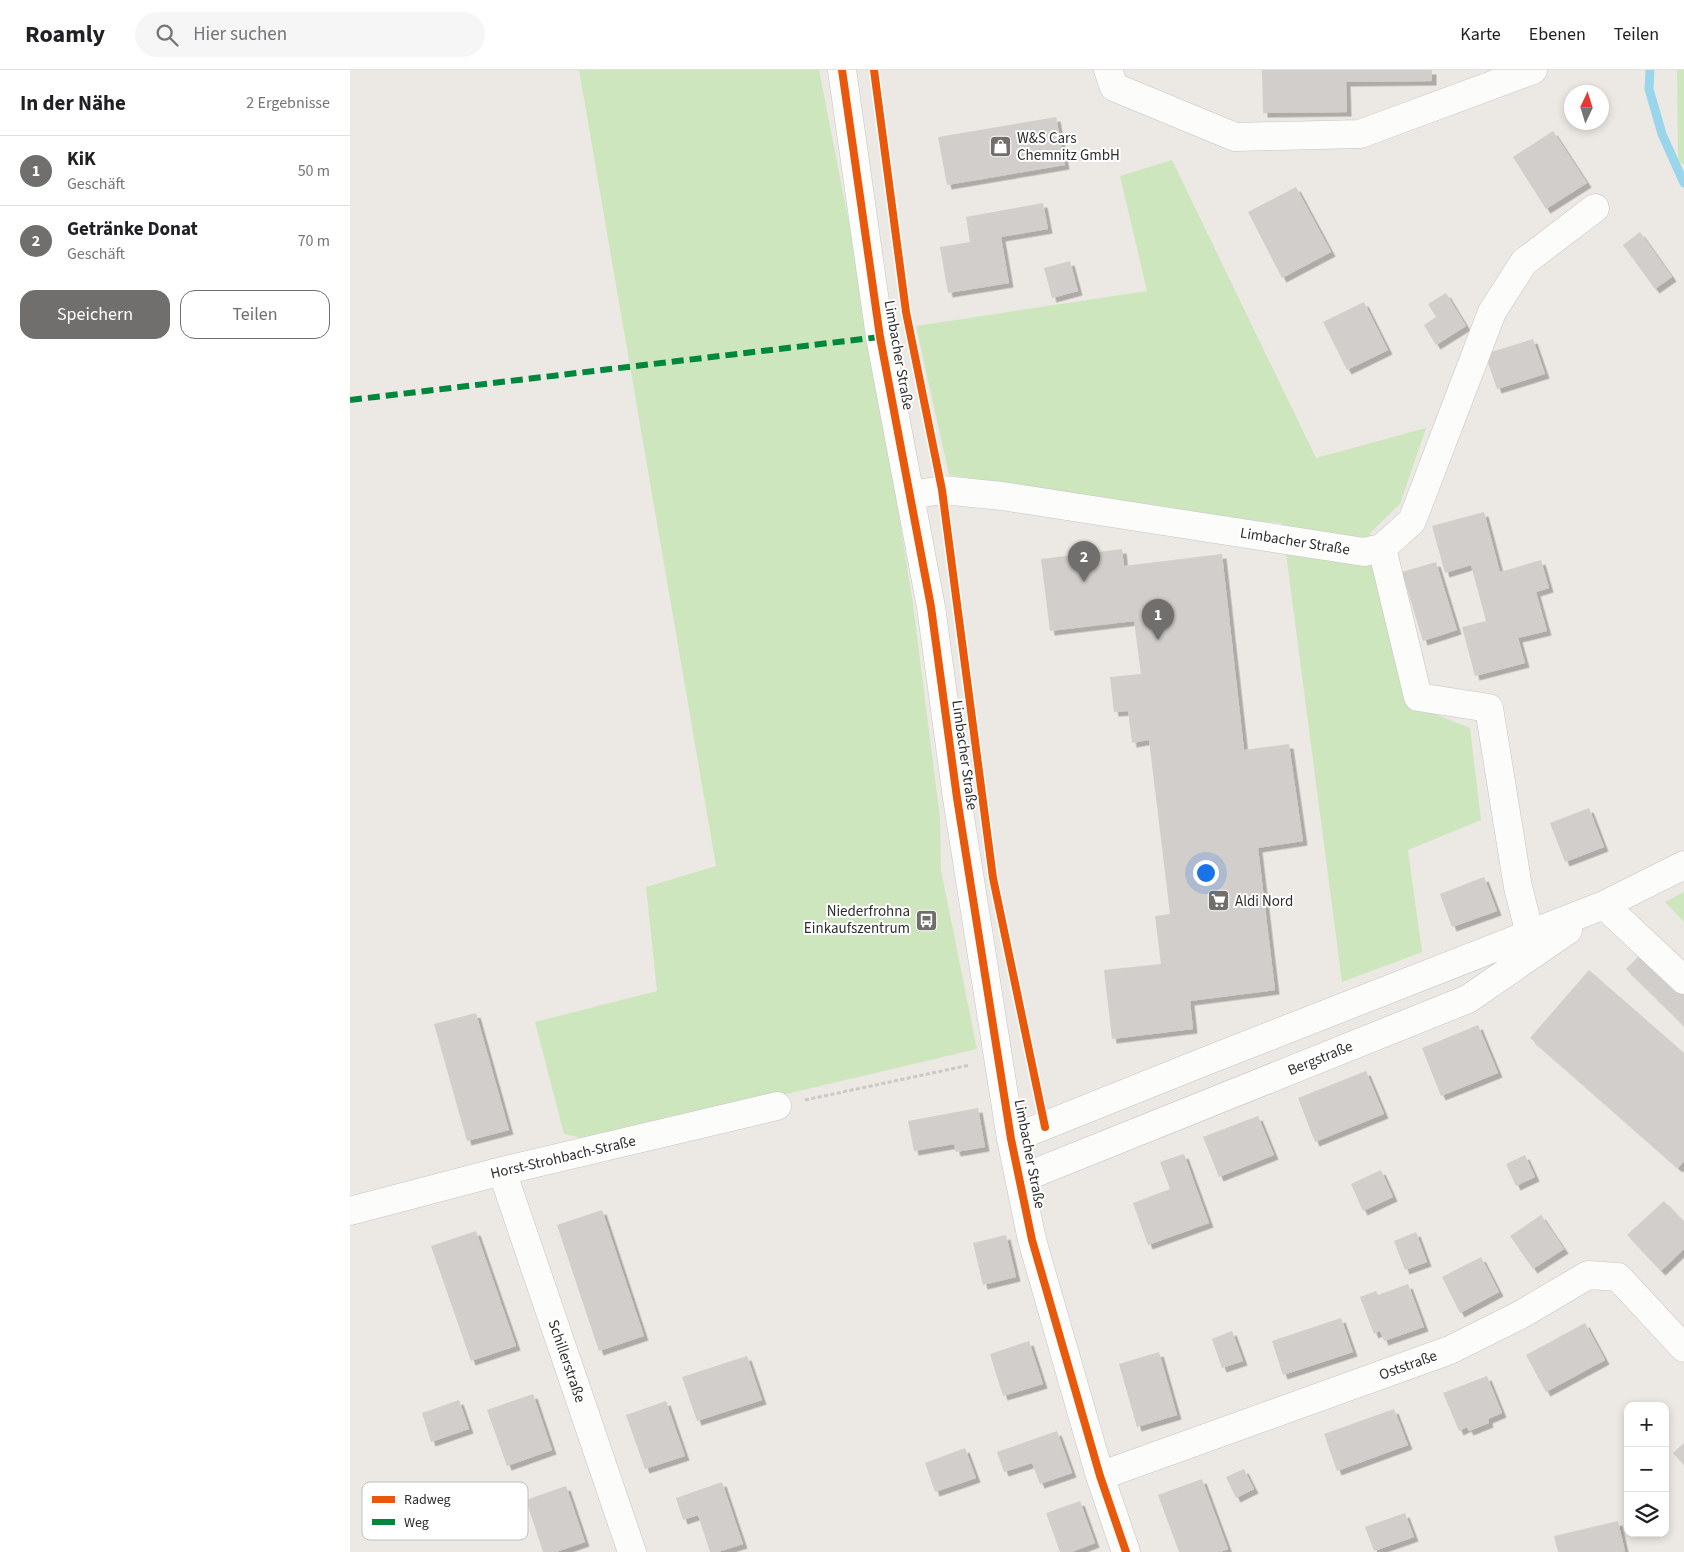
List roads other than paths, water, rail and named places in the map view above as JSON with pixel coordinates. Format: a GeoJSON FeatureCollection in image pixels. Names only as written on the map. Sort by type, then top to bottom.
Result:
{"type":"FeatureCollection","features":[{"type":"Feature","properties":{"kind":"street","name":"Limbacher Straße"},"geometry":{"type":"LineString","coordinates":[[842,70],[880,336],[932,607],[957,798],[1012,1139],[1032,1240],[1100,1476],[1126,1552]]}},
{"type":"Feature","properties":{"kind":"street"},"geometry":{"type":"LineString","coordinates":[[1108,70],[1114,87],[1235,137],[1360,134],[1533,70]]}},
{"type":"Feature","properties":{"kind":"street"},"geometry":{"type":"LineString","coordinates":[[1530,934],[1518,887],[1489,708],[1418,696],[1382,548],[1412,521],[1492,312],[1524,262],[1595,208]]}},
{"type":"Feature","properties":{"kind":"street","name":"Limbacher Straße"},"geometry":{"type":"LineString","coordinates":[[912,495],[942,490],[1002,496],[1364,552],[1382,548]]}},
{"type":"Feature","properties":{"kind":"street","name":"Bergstraße"},"geometry":{"type":"LineString","coordinates":[[1012,1139],[1604,906],[1684,865]]}},
{"type":"Feature","properties":{"kind":"street"},"geometry":{"type":"LineString","coordinates":[[1604,906],[1684,980]]}},
{"type":"Feature","properties":{"kind":"street","name":"Bergstraße"},"geometry":{"type":"LineString","coordinates":[[1020,1179],[1468,999],[1604,906]]}},
{"type":"Feature","properties":{"kind":"street","name":"Horst-Strohbach-Straße"},"geometry":{"type":"LineString","coordinates":[[350,1211],[502,1171],[777,1106]]}},
{"type":"Feature","properties":{"kind":"street","name":"Schillerstraße"},"geometry":{"type":"LineString","coordinates":[[502,1171],[632,1552]]}},
{"type":"Feature","properties":{"kind":"street","name":"Oststraße"},"geometry":{"type":"LineString","coordinates":[[1100,1476],[1450,1350],[1522,1314],[1588,1275],[1618,1277],[1684,1348]]}},
{"type":"Feature","properties":{"kind":"waterway"},"geometry":{"type":"LineString","coordinates":[[1650,70],[1649,89],[1662,134],[1684,183]]}},
{"type":"Feature","properties":{"kind":"place","name":"W&S Cars Chemnitz GmbH"},"geometry":{"type":"Point","coordinates":[1001,147]}},
{"type":"Feature","properties":{"kind":"place","name":"Getränke Donat"},"geometry":{"type":"Point","coordinates":[1084,582]}},
{"type":"Feature","properties":{"kind":"place","name":"KiK"},"geometry":{"type":"Point","coordinates":[1158,640]}},
{"type":"Feature","properties":{"kind":"place","name":"Aldi Nord"},"geometry":{"type":"Point","coordinates":[1219,901]}},
{"type":"Feature","properties":{"kind":"place","name":"Niederfrohna Einkaufszentrum"},"geometry":{"type":"Point","coordinates":[926,920]}}]}
